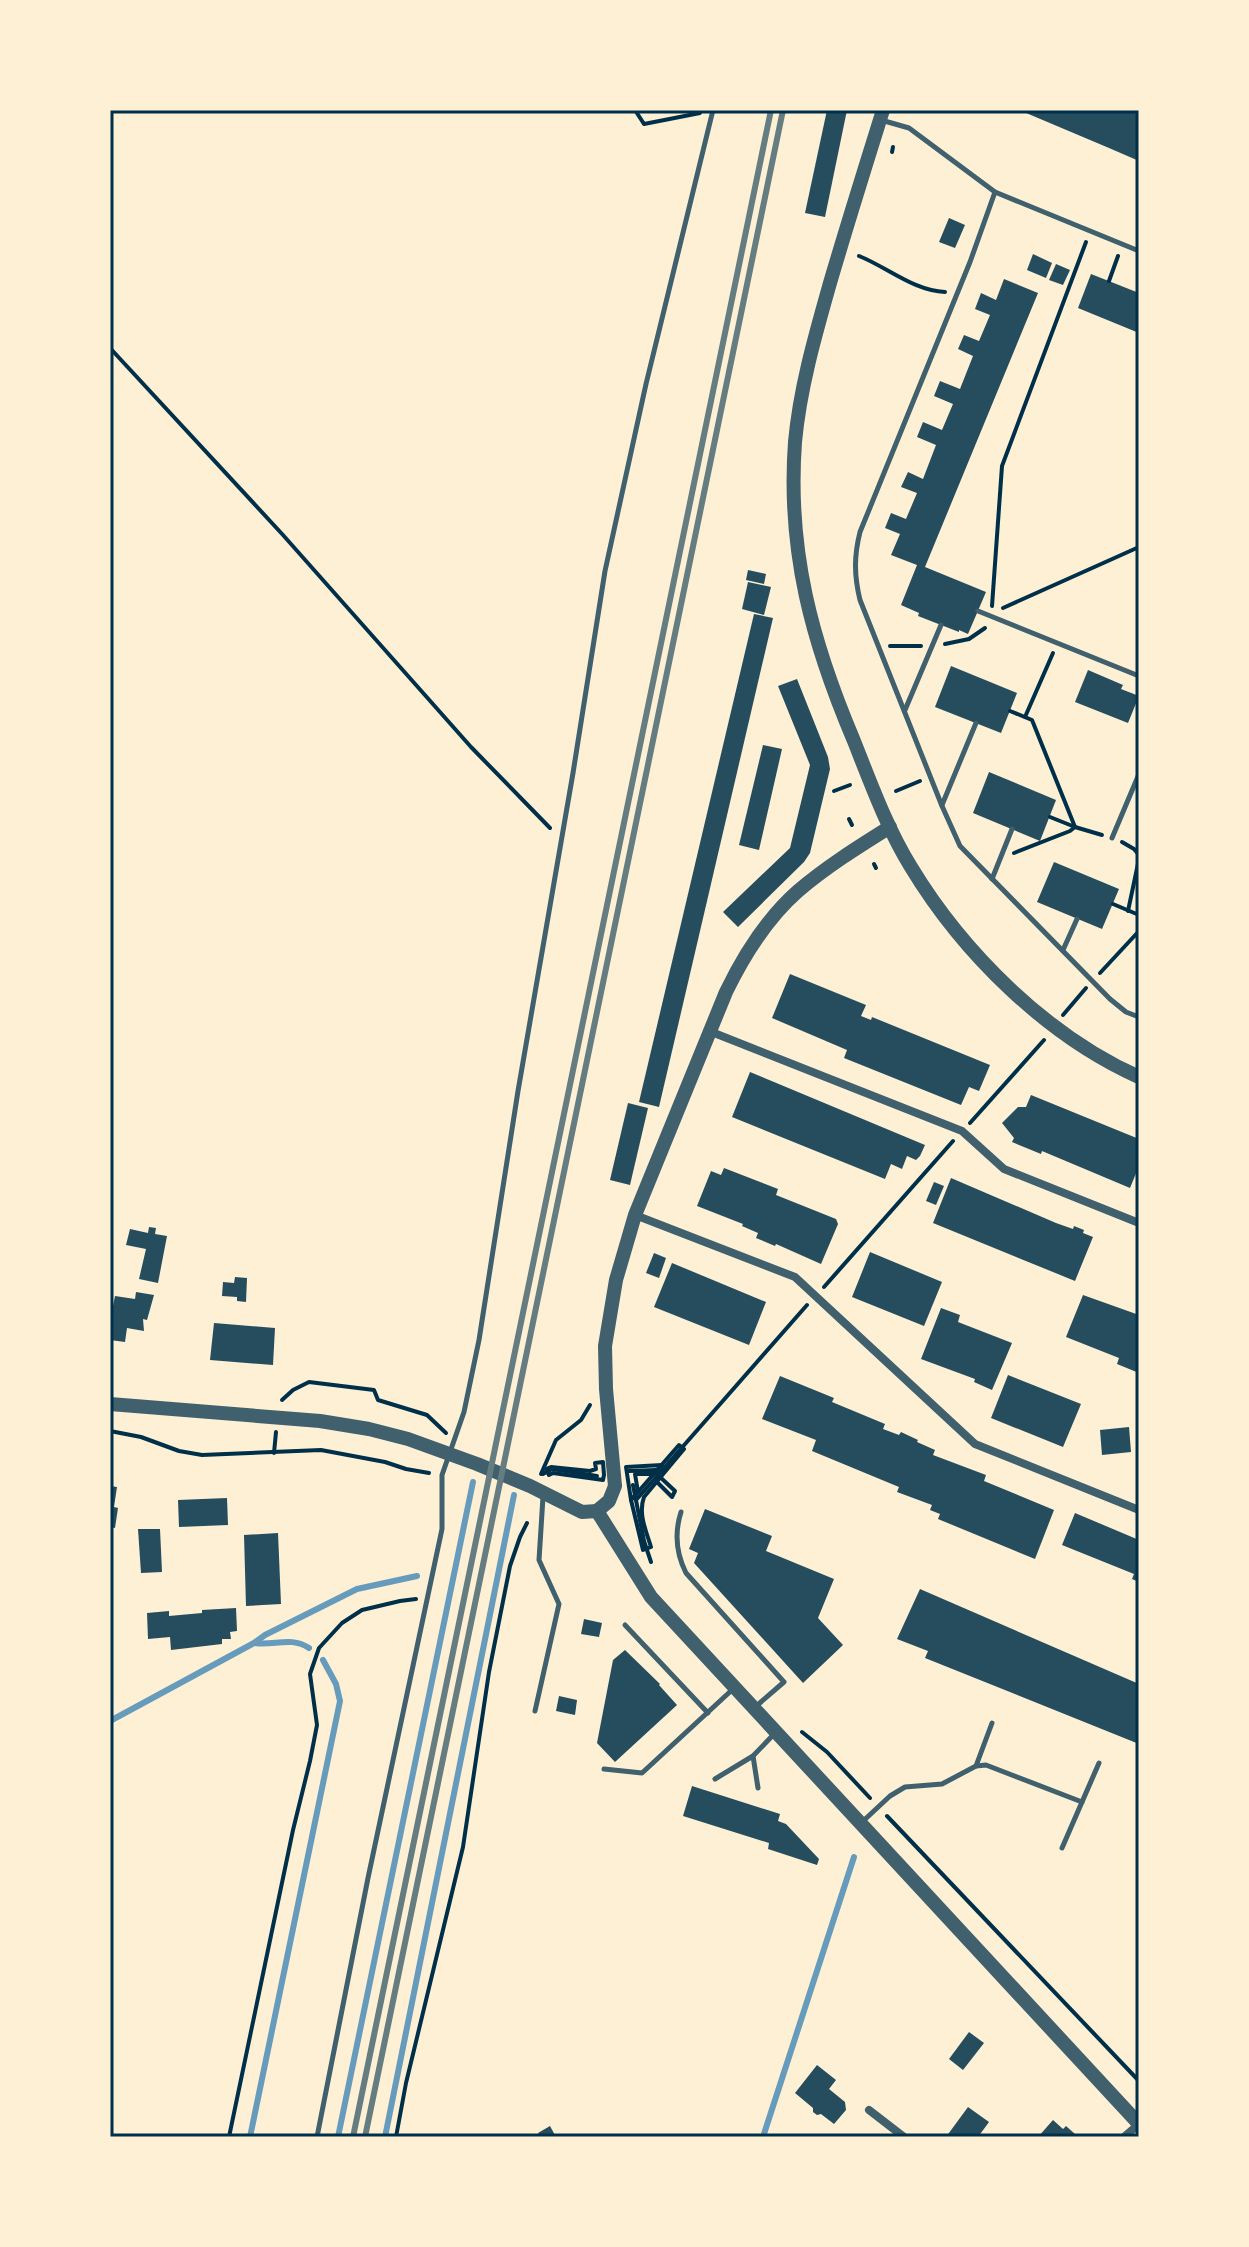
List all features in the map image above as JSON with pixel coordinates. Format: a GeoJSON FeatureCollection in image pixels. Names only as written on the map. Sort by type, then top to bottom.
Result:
{"type":"FeatureCollection","features":[{"type":"Feature","properties":{"kind":"street"},"geometry":{"type":"LineString","coordinates":[[881,115],[807,366],[798,420],[793,492],[798,553],[816,640],[890,827],[911,868],[942,913],[999,977],[1055,1025],[1092,1051],[1139,1077]]}},
{"type":"Feature","properties":{"kind":"street"},"geometry":{"type":"LineString","coordinates":[[110,1404],[320,1421],[451,1447],[567,1506],[582,1512],[597,1511],[609,1501],[615,1486],[605,1346],[616,1280],[635,1215],[709,1031],[743,957],[767,924],[796,892],[890,827]]}},
{"type":"Feature","properties":{"kind":"street"},"geometry":{"type":"LineString","coordinates":[[709,1031],[962,1131],[1004,1169],[1138,1221]]}},
{"type":"Feature","properties":{"kind":"street"},"geometry":{"type":"LineString","coordinates":[[635,1215],[795,1277],[975,1444],[1139,1510]]}},
{"type":"Feature","properties":{"kind":"street"},"geometry":{"type":"LineString","coordinates":[[597,1511],[651,1597],[1139,2124],[1124,2137]]}},
{"type":"Feature","properties":{"kind":"street"},"geometry":{"type":"LineString","coordinates":[[869,2110],[904,2137]]}},
{"type":"Feature","properties":{"kind":"lane"},"geometry":{"type":"LineString","coordinates":[[317,2137],[442,1529],[442,1475],[464,1412],[479,1340],[605,571],[646,384],[713,110]]}},
{"type":"Feature","properties":{"kind":"lane"},"geometry":{"type":"LineString","coordinates":[[881,115],[909,128],[995,192],[1139,251]]}},
{"type":"Feature","properties":{"kind":"lane"},"geometry":{"type":"LineString","coordinates":[[995,192],[958,292],[860,532],[855,555],[855,579],[860,600],[960,846],[1092,980],[1126,1012],[1139,1017]]}},
{"type":"Feature","properties":{"kind":"lane"},"geometry":{"type":"LineString","coordinates":[[978,611],[1139,676]]}},
{"type":"Feature","properties":{"kind":"lane"},"geometry":{"type":"LineString","coordinates":[[905,711],[941,625]]}},
{"type":"Feature","properties":{"kind":"lane"},"geometry":{"type":"LineString","coordinates":[[942,806],[976,723]]}},
{"type":"Feature","properties":{"kind":"lane"},"geometry":{"type":"LineString","coordinates":[[1112,838],[1139,774]]}},
{"type":"Feature","properties":{"kind":"lane"},"geometry":{"type":"LineString","coordinates":[[992,879],[1012,829]]}},
{"type":"Feature","properties":{"kind":"lane"},"geometry":{"type":"LineString","coordinates":[[1063,950],[1077,919]]}},
{"type":"Feature","properties":{"kind":"lane"},"geometry":{"type":"LineString","coordinates":[[535,1711],[559,1604],[539,1560],[543,1492]]}},
{"type":"Feature","properties":{"kind":"lane"},"geometry":{"type":"LineString","coordinates":[[681,1512],[678,1555],[686,1573],[784,1682],[754,1709]]}},
{"type":"Feature","properties":{"kind":"lane"},"geometry":{"type":"LineString","coordinates":[[625,1625],[708,1713]]}},
{"type":"Feature","properties":{"kind":"lane"},"geometry":{"type":"LineString","coordinates":[[604,1769],[642,1773],[734,1689]]}},
{"type":"Feature","properties":{"kind":"lane"},"geometry":{"type":"LineString","coordinates":[[976,1766],[992,1723]]}},
{"type":"Feature","properties":{"kind":"lane"},"geometry":{"type":"LineString","coordinates":[[715,1779],[753,1756],[776,1732]]}},
{"type":"Feature","properties":{"kind":"lane"},"geometry":{"type":"LineString","coordinates":[[753,1756],[758,1788]]}},
{"type":"Feature","properties":{"kind":"lane"},"geometry":{"type":"LineString","coordinates":[[1062,1848],[1099,1763]]}},
{"type":"Feature","properties":{"kind":"lane"},"geometry":{"type":"LineString","coordinates":[[861,1823],[901,1789],[942,1784],[976,1766],[986,1765],[1082,1802]]}},
{"type":"Feature","properties":{"kind":"path"},"geometry":{"type":"LineString","coordinates":[[635,110],[644,124],[707,110]]}},
{"type":"Feature","properties":{"kind":"path"},"geometry":{"type":"LineString","coordinates":[[992,614],[1002,466],[1089,232]]}},
{"type":"Feature","properties":{"kind":"path"},"geometry":{"type":"LineString","coordinates":[[1074,239],[1095,246]]}},
{"type":"Feature","properties":{"kind":"path"},"geometry":{"type":"LineString","coordinates":[[1106,251],[1129,260]]}},
{"type":"Feature","properties":{"kind":"path"},"geometry":{"type":"LineString","coordinates":[[859,256],[934,292],[958,292]]}},
{"type":"Feature","properties":{"kind":"path"},"geometry":{"type":"LineString","coordinates":[[1109,281],[1118,256]]}},
{"type":"Feature","properties":{"kind":"path"},"geometry":{"type":"LineString","coordinates":[[110,348],[283,535],[471,747],[562,837]]}},
{"type":"Feature","properties":{"kind":"path"},"geometry":{"type":"LineString","coordinates":[[999,610],[1139,547]]}},
{"type":"Feature","properties":{"kind":"path"},"geometry":{"type":"LineString","coordinates":[[1025,717],[1057,643]]}},
{"type":"Feature","properties":{"kind":"path"},"geometry":{"type":"LineString","coordinates":[[1010,711],[1032,720],[1075,827]]}},
{"type":"Feature","properties":{"kind":"path"},"geometry":{"type":"LineString","coordinates":[[896,791],[930,776]]}},
{"type":"Feature","properties":{"kind":"path"},"geometry":{"type":"LineString","coordinates":[[834,791],[850,785]]}},
{"type":"Feature","properties":{"kind":"path"},"geometry":{"type":"LineString","coordinates":[[1050,817],[1112,838],[1134,849],[1139,857],[1128,911]]}},
{"type":"Feature","properties":{"kind":"path"},"geometry":{"type":"LineString","coordinates":[[849,819],[852,825]]}},
{"type":"Feature","properties":{"kind":"path"},"geometry":{"type":"LineString","coordinates":[[1001,858],[1075,827]]}},
{"type":"Feature","properties":{"kind":"path"},"geometry":{"type":"LineString","coordinates":[[1113,904],[1139,915]]}},
{"type":"Feature","properties":{"kind":"path"},"geometry":{"type":"LineString","coordinates":[[1066,1011],[1139,931]]}},
{"type":"Feature","properties":{"kind":"path"},"geometry":{"type":"LineString","coordinates":[[634,1500],[1040,1044]]}},
{"type":"Feature","properties":{"kind":"path"},"geometry":{"type":"LineString","coordinates":[[274,1453],[279,1402],[309,1382],[374,1390],[378,1400],[427,1415],[451,1447]]}},
{"type":"Feature","properties":{"kind":"path"},"geometry":{"type":"LineString","coordinates":[[592,1401],[581,1420],[556,1440],[540,1476],[552,1469],[658,1474]]}},
{"type":"Feature","properties":{"kind":"path"},"geometry":{"type":"LineString","coordinates":[[110,1431],[202,1455],[321,1450],[397,1465]]}},
{"type":"Feature","properties":{"kind":"path"},"geometry":{"type":"LineString","coordinates":[[603,1462],[604,1475],[603,1480],[549,1475],[547,1472],[546,1469],[551,1467],[593,1471],[596,1469],[595,1463],[603,1462]]}},
{"type":"Feature","properties":{"kind":"path"},"geometry":{"type":"LineString","coordinates":[[613,1474],[634,1500],[643,1550],[651,1547],[641,1506],[658,1474]]}},
{"type":"Feature","properties":{"kind":"path"},"geometry":{"type":"LineString","coordinates":[[638,1492],[635,1474],[658,1474]]}},
{"type":"Feature","properties":{"kind":"path"},"geometry":{"type":"LineString","coordinates":[[634,1500],[638,1492],[658,1474]]}},
{"type":"Feature","properties":{"kind":"path"},"geometry":{"type":"LineString","coordinates":[[658,1474],[676,1496]]}},
{"type":"Feature","properties":{"kind":"path"},"geometry":{"type":"LineString","coordinates":[[396,2137],[406,2083],[463,1847],[489,1672],[510,1566],[520,1537],[543,1492]]}},
{"type":"Feature","properties":{"kind":"path"},"geometry":{"type":"LineString","coordinates":[[229,2137],[317,1725],[310,1674],[319,1648],[342,1623],[362,1610],[427,1598]]}},
{"type":"Feature","properties":{"kind":"building"},"geometry":{"type":"Polygon","coordinates":[[[827,110],[847,110],[825,217],[805,213],[827,110]]]}},
{"type":"Feature","properties":{"kind":"building"},"geometry":{"type":"Polygon","coordinates":[[[1019,110],[1139,110],[1139,161],[1109,148],[1019,110]]]}},
{"type":"Feature","properties":{"kind":"building"},"geometry":{"type":"Polygon","coordinates":[[[949,218],[965,225],[955,248],[939,242],[949,218]]]}},
{"type":"Feature","properties":{"kind":"building"},"geometry":{"type":"Polygon","coordinates":[[[1033,254],[1052,263],[1046,278],[1027,270],[1033,254]]]}},
{"type":"Feature","properties":{"kind":"building"},"geometry":{"type":"Polygon","coordinates":[[[1056,264],[1070,270],[1063,285],[1049,280],[1056,264]]]}},
{"type":"Feature","properties":{"kind":"building"},"geometry":{"type":"Polygon","coordinates":[[[1091,274],[1139,293],[1139,333],[1078,308],[1091,274]]]}},
{"type":"Feature","properties":{"kind":"building"},"geometry":{"type":"Polygon","coordinates":[[[1004,279],[1038,293],[925,567],[986,592],[968,634],[918,616],[919,613],[901,605],[917,565],[891,555],[900,534],[885,528],[891,513],[906,519],[917,493],[901,487],[908,472],[923,479],[936,445],[917,437],[923,422],[942,430],[953,404],[934,396],[940,381],[960,389],[973,356],[958,349],[964,335],[979,341],[990,315],[975,309],[981,293],[996,300],[1004,279]]]}},
{"type":"Feature","properties":{"kind":"building"},"geometry":{"type":"Polygon","coordinates":[[[748,570],[766,574],[764,584],[746,580],[748,570]]]}},
{"type":"Feature","properties":{"kind":"building"},"geometry":{"type":"Polygon","coordinates":[[[748,582],[771,587],[764,615],[742,609],[748,582]]]}},
{"type":"Feature","properties":{"kind":"building"},"geometry":{"type":"Polygon","coordinates":[[[754,614],[773,618],[659,1107],[639,1102],[754,614]]]}},
{"type":"Feature","properties":{"kind":"building"},"geometry":{"type":"Polygon","coordinates":[[[951,666],[1017,693],[1001,733],[935,707],[951,666]]]}},
{"type":"Feature","properties":{"kind":"building"},"geometry":{"type":"Polygon","coordinates":[[[1088,670],[1123,685],[1121,689],[1139,696],[1128,723],[1075,702],[1088,670]]]}},
{"type":"Feature","properties":{"kind":"building"},"geometry":{"type":"Polygon","coordinates":[[[797,679],[830,769],[810,853],[738,927],[723,912],[790,848],[810,765],[778,686],[797,679]]]}},
{"type":"Feature","properties":{"kind":"building"},"geometry":{"type":"Polygon","coordinates":[[[763,745],[782,749],[759,850],[739,845],[763,745]]]}},
{"type":"Feature","properties":{"kind":"building"},"geometry":{"type":"Polygon","coordinates":[[[989,772],[1056,800],[1040,841],[973,813],[989,772]]]}},
{"type":"Feature","properties":{"kind":"building"},"geometry":{"type":"Polygon","coordinates":[[[1054,862],[1119,889],[1102,929],[1037,902],[1054,862]]]}},
{"type":"Feature","properties":{"kind":"building"},"geometry":{"type":"Polygon","coordinates":[[[790,974],[866,1005],[861,1016],[871,1020],[872,1017],[990,1065],[979,1091],[969,1087],[961,1105],[844,1058],[847,1050],[772,1018],[790,974]]]}},
{"type":"Feature","properties":{"kind":"building"},"geometry":{"type":"Polygon","coordinates":[[[750,1072],[925,1145],[920,1156],[916,1160],[907,1156],[902,1169],[891,1164],[885,1179],[732,1117],[750,1072]]]}},
{"type":"Feature","properties":{"kind":"building"},"geometry":{"type":"Polygon","coordinates":[[[1031,1095],[1139,1139],[1139,1166],[1130,1188],[1042,1151],[1041,1154],[1012,1142],[1014,1138],[1002,1123],[1018,1107],[1026,1107],[1031,1095]]]}},
{"type":"Feature","properties":{"kind":"building"},"geometry":{"type":"Polygon","coordinates":[[[628,1103],[648,1108],[630,1185],[610,1180],[628,1103]]]}},
{"type":"Feature","properties":{"kind":"building"},"geometry":{"type":"Polygon","coordinates":[[[724,1168],[778,1189],[776,1195],[836,1219],[838,1224],[821,1264],[756,1238],[758,1233],[743,1224],[697,1206],[711,1171],[721,1175],[724,1168]]]}},
{"type":"Feature","properties":{"kind":"building"},"geometry":{"type":"Polygon","coordinates":[[[951,1178],[1056,1223],[1084,1230],[1083,1233],[1093,1237],[1075,1281],[933,1223],[951,1178]]]}},
{"type":"Feature","properties":{"kind":"building"},"geometry":{"type":"Polygon","coordinates":[[[934,1182],[944,1186],[936,1205],[926,1201],[934,1182]]]}},
{"type":"Feature","properties":{"kind":"building"},"geometry":{"type":"Polygon","coordinates":[[[149,1227],[156,1228],[155,1234],[167,1236],[158,1283],[139,1279],[146,1249],[126,1245],[130,1229],[148,1233],[149,1227]]]}},
{"type":"Feature","properties":{"kind":"building"},"geometry":{"type":"Polygon","coordinates":[[[870,1252],[942,1282],[924,1326],[852,1297],[870,1252]]]}},
{"type":"Feature","properties":{"kind":"building"},"geometry":{"type":"Polygon","coordinates":[[[654,1253],[666,1258],[659,1278],[646,1273],[654,1253]]]}},
{"type":"Feature","properties":{"kind":"building"},"geometry":{"type":"Polygon","coordinates":[[[672,1263],[766,1302],[749,1345],[654,1307],[672,1263]]]}},
{"type":"Feature","properties":{"kind":"building"},"geometry":{"type":"Polygon","coordinates":[[[235,1277],[247,1278],[246,1302],[237,1301],[237,1297],[222,1296],[223,1282],[234,1283],[235,1277]]]}},
{"type":"Feature","properties":{"kind":"building"},"geometry":{"type":"Polygon","coordinates":[[[136,1292],[154,1295],[147,1320],[143,1319],[144,1331],[127,1328],[125,1342],[110,1340],[110,1310],[115,1296],[135,1299],[136,1292]]]}},
{"type":"Feature","properties":{"kind":"building"},"geometry":{"type":"Polygon","coordinates":[[[1083,1295],[1139,1315],[1139,1373],[1117,1364],[1119,1358],[1066,1337],[1083,1295]]]}},
{"type":"Feature","properties":{"kind":"building"},"geometry":{"type":"Polygon","coordinates":[[[941,1308],[960,1315],[958,1322],[1012,1343],[992,1390],[974,1382],[975,1379],[921,1359],[941,1308]]]}},
{"type":"Feature","properties":{"kind":"building"},"geometry":{"type":"Polygon","coordinates":[[[214,1323],[275,1328],[273,1365],[210,1360],[214,1323]]]}},
{"type":"Feature","properties":{"kind":"building"},"geometry":{"type":"Polygon","coordinates":[[[1008,1375],[1081,1404],[1063,1447],[991,1418],[1008,1375]]]}},
{"type":"Feature","properties":{"kind":"building"},"geometry":{"type":"Polygon","coordinates":[[[780,1376],[834,1398],[832,1402],[885,1424],[883,1429],[899,1435],[901,1432],[918,1440],[935,1450],[933,1455],[986,1475],[984,1481],[1054,1510],[1035,1559],[938,1519],[940,1514],[930,1510],[932,1505],[897,1492],[899,1487],[812,1451],[816,1440],[762,1419],[780,1376]]]}},
{"type":"Feature","properties":{"kind":"building"},"geometry":{"type":"Polygon","coordinates":[[[1129,1427],[1131,1452],[1102,1455],[1100,1430],[1129,1427]]]}},
{"type":"Feature","properties":{"kind":"building"},"geometry":{"type":"Polygon","coordinates":[[[110,1486],[117,1487],[115,1528],[110,1527],[110,1486]]]}},
{"type":"Feature","properties":{"kind":"building"},"geometry":{"type":"Polygon","coordinates":[[[227,1498],[228,1525],[179,1527],[178,1500],[227,1498]]]}},
{"type":"Feature","properties":{"kind":"building"},"geometry":{"type":"Polygon","coordinates":[[[705,1509],[772,1536],[766,1551],[834,1579],[818,1618],[843,1645],[803,1683],[694,1563],[698,1553],[689,1549],[705,1509]]]}},
{"type":"Feature","properties":{"kind":"building"},"geometry":{"type":"Polygon","coordinates":[[[1075,1513],[1139,1540],[1139,1582],[1132,1579],[1134,1574],[1062,1545],[1075,1513]]]}},
{"type":"Feature","properties":{"kind":"building"},"geometry":{"type":"Polygon","coordinates":[[[138,1529],[160,1529],[162,1572],[141,1573],[138,1529]]]}},
{"type":"Feature","properties":{"kind":"building"},"geometry":{"type":"Polygon","coordinates":[[[278,1533],[281,1604],[246,1606],[244,1535],[278,1533]]]}},
{"type":"Feature","properties":{"kind":"building"},"geometry":{"type":"Polygon","coordinates":[[[920,1589],[1139,1684],[1139,1744],[925,1658],[928,1651],[897,1639],[920,1589]]]}},
{"type":"Feature","properties":{"kind":"building"},"geometry":{"type":"Polygon","coordinates":[[[236,1608],[237,1631],[230,1632],[231,1639],[222,1639],[222,1644],[171,1650],[170,1637],[148,1639],[147,1613],[169,1611],[169,1616],[236,1608]]]}},
{"type":"Feature","properties":{"kind":"building"},"geometry":{"type":"Polygon","coordinates":[[[584,1619],[602,1623],[599,1637],[581,1634],[584,1619]]]}},
{"type":"Feature","properties":{"kind":"building"},"geometry":{"type":"Polygon","coordinates":[[[625,1650],[677,1705],[615,1762],[597,1743],[613,1660],[625,1650]]]}},
{"type":"Feature","properties":{"kind":"building"},"geometry":{"type":"Polygon","coordinates":[[[559,1696],[577,1700],[575,1715],[556,1711],[559,1696]]]}},
{"type":"Feature","properties":{"kind":"building"},"geometry":{"type":"Polygon","coordinates":[[[692,1786],[780,1814],[778,1821],[786,1824],[819,1859],[817,1865],[768,1849],[769,1843],[683,1816],[692,1786]]]}},
{"type":"Feature","properties":{"kind":"building"},"geometry":{"type":"Polygon","coordinates":[[[969,2032],[984,2043],[963,2070],[949,2059],[969,2032]]]}},
{"type":"Feature","properties":{"kind":"building"},"geometry":{"type":"Polygon","coordinates":[[[817,2065],[836,2080],[829,2089],[845,2102],[846,2110],[834,2124],[813,2112],[813,2108],[795,2093],[817,2065]]]}},
{"type":"Feature","properties":{"kind":"building"},"geometry":{"type":"Polygon","coordinates":[[[968,2107],[989,2122],[978,2137],[946,2137],[968,2107]]]}},
{"type":"Feature","properties":{"kind":"building"},"geometry":{"type":"Polygon","coordinates":[[[1053,2120],[1075,2134],[1072,2137],[1038,2137],[1053,2120]]]}},
{"type":"Feature","properties":{"kind":"building"},"geometry":{"type":"Polygon","coordinates":[[[550,2126],[556,2137],[540,2137],[538,2133],[550,2126]]]}},
{"type":"Feature","properties":{"kind":"waterway"},"geometry":{"type":"LineString","coordinates":[[338,2137],[473,1482]]}},
{"type":"Feature","properties":{"kind":"waterway"},"geometry":{"type":"LineString","coordinates":[[385,2137],[514,1495]]}},
{"type":"Feature","properties":{"kind":"waterway"},"geometry":{"type":"LineString","coordinates":[[110,1721],[265,1635],[357,1589],[417,1576]]}},
{"type":"Feature","properties":{"kind":"waterway"},"geometry":{"type":"LineString","coordinates":[[255,1643],[289,1642],[309,1648]]}},
{"type":"Feature","properties":{"kind":"waterway"},"geometry":{"type":"LineString","coordinates":[[250,2137],[340,1701],[336,1684],[323,1660]]}},
{"type":"Feature","properties":{"kind":"waterway"},"geometry":{"type":"LineString","coordinates":[[763,2137],[854,1857]]}},
{"type":"Feature","properties":{"kind":"railway"},"geometry":{"type":"LineString","coordinates":[[353,2137],[771,110]]}},
{"type":"Feature","properties":{"kind":"railway"},"geometry":{"type":"LineString","coordinates":[[365,2137],[783,110]]}}]}
